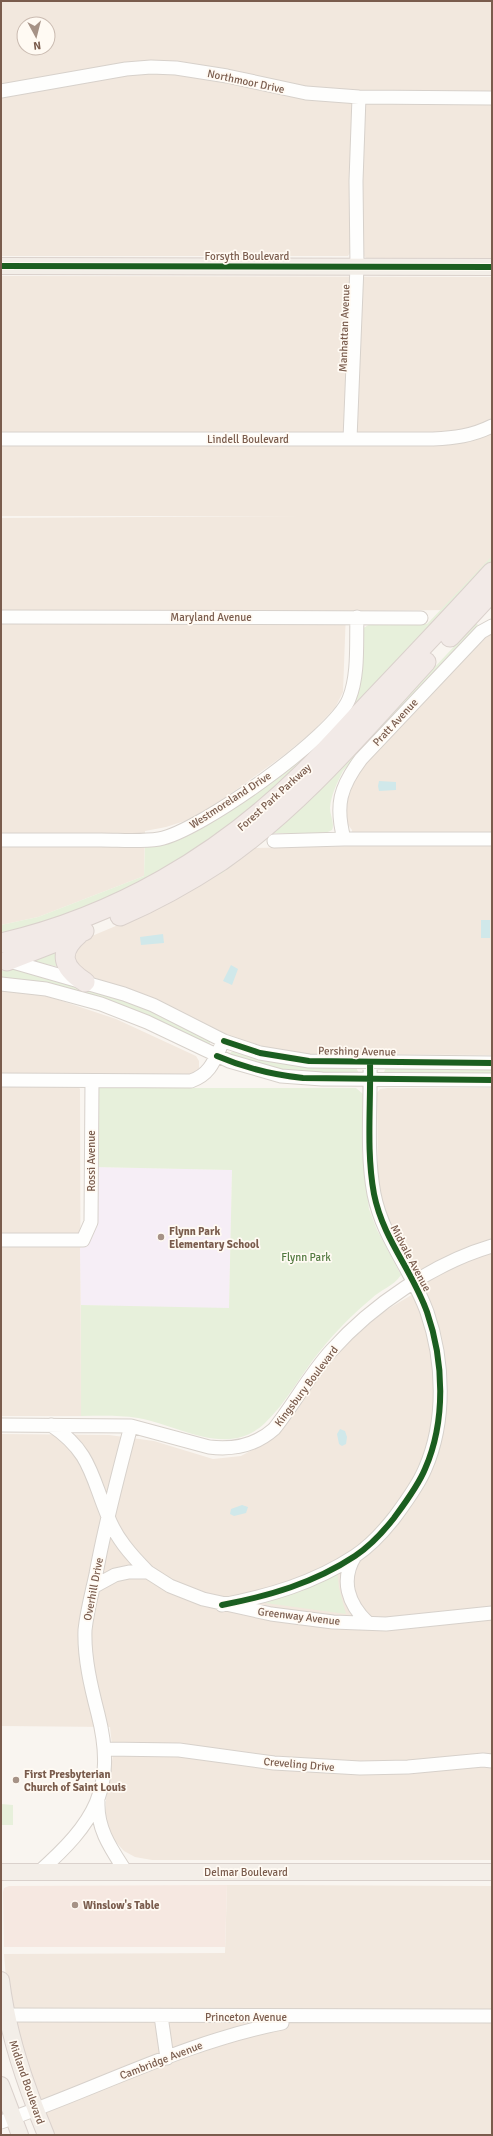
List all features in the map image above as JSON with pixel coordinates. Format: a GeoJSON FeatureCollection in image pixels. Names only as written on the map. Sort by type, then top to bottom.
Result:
{"type":"FeatureCollection","features":[{"type":"Feature","properties":{"kind":"highway","name":"Forest Park Parkway"},"geometry":{"type":"LineString","coordinates":[[3,956],[67,924],[135,895],[197,860],[233,834],[302,774],[492,572]]}},
{"type":"Feature","properties":{"kind":"highway","name":"Forest Park Parkway"},"geometry":{"type":"LineString","coordinates":[[3,956],[79,934],[144,906],[172,891],[222,860],[266,826],[310,786],[492,592]]}},
{"type":"Feature","properties":{"kind":"highway"},"geometry":{"type":"LineString","coordinates":[[79,934],[68,946],[65,957],[69,970],[85,982]]}},
{"type":"Feature","properties":{"kind":"main road","name":"Forsyth Boulevard"},"geometry":{"type":"LineString","coordinates":[[1,266],[492,267]]}},
{"type":"Feature","properties":{"kind":"main road","name":"Delmar Boulevard"},"geometry":{"type":"LineString","coordinates":[[1,1872],[492,1872]]}},
{"type":"Feature","properties":{"kind":"main road","name":"Midland Boulevard"},"geometry":{"type":"LineString","coordinates":[[1,1980],[4,2015],[20,2068],[46,2135]]}},
{"type":"Feature","properties":{"kind":"main road"},"geometry":{"type":"LineString","coordinates":[[1,2085],[7,2120],[20,2135]]}},
{"type":"Feature","properties":{"kind":"street","name":"Northmoor Drive"},"geometry":{"type":"LineString","coordinates":[[1,91],[126,69],[176,68],[227,76],[306,93],[358,97],[492,98]]}},
{"type":"Feature","properties":{"kind":"street","name":"Manhattan Avenue"},"geometry":{"type":"LineString","coordinates":[[350,439],[357,266],[356,181],[358,97]]}},
{"type":"Feature","properties":{"kind":"street","name":"Lindell Boulevard"},"geometry":{"type":"LineString","coordinates":[[1,439],[458,438],[478,433],[492,426]]}},
{"type":"Feature","properties":{"kind":"street","name":"Maryland Avenue"},"geometry":{"type":"LineString","coordinates":[[1,617],[421,618]]}},
{"type":"Feature","properties":{"kind":"street","name":"Westmoreland Drive"},"geometry":{"type":"LineString","coordinates":[[1,840],[159,839],[191,828],[219,811],[289,760],[340,715],[349,699],[354,678],[356,617]]}},
{"type":"Feature","properties":{"kind":"street","name":"Pratt Avenue"},"geometry":{"type":"LineString","coordinates":[[344,839],[339,820],[339,805],[348,775],[361,758],[481,632],[492,626]]}},
{"type":"Feature","properties":{"kind":"street"},"geometry":{"type":"LineString","coordinates":[[274,841],[344,839],[492,839]]}},
{"type":"Feature","properties":{"kind":"street","name":"Pershing Avenue"},"geometry":{"type":"LineString","coordinates":[[3,956],[153,1005],[224,1041],[260,1053],[308,1061],[492,1062]]}},
{"type":"Feature","properties":{"kind":"street"},"geometry":{"type":"LineString","coordinates":[[1,984],[46,990],[101,1004],[147,1022],[217,1056],[246,1067],[281,1076],[322,1079],[492,1080]]}},
{"type":"Feature","properties":{"kind":"street"},"geometry":{"type":"LineString","coordinates":[[1,1080],[191,1081],[206,1073],[217,1056],[224,1041]]}},
{"type":"Feature","properties":{"kind":"street","name":"Midvale Avenue"},"geometry":{"type":"LineString","coordinates":[[222,1605],[275,1594],[308,1582],[355,1556],[387,1526],[425,1470],[439,1420],[439,1366],[434,1336],[415,1282],[382,1226],[374,1194],[371,1157],[370,1062]]}},
{"type":"Feature","properties":{"kind":"street","name":"Rossi Avenue"},"geometry":{"type":"LineString","coordinates":[[1,1240],[84,1240],[91,1222],[92,1081]]}},
{"type":"Feature","properties":{"kind":"street","name":"Kingsbury Boulevard"},"geometry":{"type":"LineString","coordinates":[[1,1424],[131,1426],[208,1447],[233,1448],[256,1442],[274,1429],[330,1351],[387,1299],[453,1261],[492,1246]]}},
{"type":"Feature","properties":{"kind":"street","name":"Greenway Avenue"},"geometry":{"type":"LineString","coordinates":[[51,1425],[71,1441],[90,1466],[107,1515],[130,1554],[148,1572],[170,1586],[222,1605],[271,1614],[333,1622],[386,1624],[433,1621],[492,1613]]}},
{"type":"Feature","properties":{"kind":"street","name":"Overhill Drive"},"geometry":{"type":"LineString","coordinates":[[39,1872],[75,1837],[89,1820],[98,1800],[106,1770],[105,1749],[91,1687],[85,1632],[88,1604],[93,1587],[107,1515],[131,1426]]}},
{"type":"Feature","properties":{"kind":"street","name":"Midvale Avenue"},"geometry":{"type":"LineString","coordinates":[[355,1556],[347,1572],[347,1589],[354,1606],[368,1623]]}},
{"type":"Feature","properties":{"kind":"street"},"geometry":{"type":"LineString","coordinates":[[93,1587],[115,1575],[129,1572],[148,1572]]}},
{"type":"Feature","properties":{"kind":"street","name":"Creveling Drive"},"geometry":{"type":"LineString","coordinates":[[105,1749],[179,1750],[274,1763],[360,1768],[416,1766],[483,1760],[492,1761]]}},
{"type":"Feature","properties":{"kind":"street","name":"Overhill Drive"},"geometry":{"type":"LineString","coordinates":[[98,1800],[98,1812],[104,1836],[126,1872]]}},
{"type":"Feature","properties":{"kind":"street","name":"Princeton Avenue"},"geometry":{"type":"LineString","coordinates":[[4,2015],[326,2018],[492,2016]]}},
{"type":"Feature","properties":{"kind":"street"},"geometry":{"type":"LineString","coordinates":[[160,2016],[167,2058]]}},
{"type":"Feature","properties":{"kind":"street","name":"Cambridge Avenue"},"geometry":{"type":"LineString","coordinates":[[7,2120],[167,2058],[250,2030],[296,2020],[326,2018]]}},
{"type":"Feature","properties":{"kind":"shaded area"},"geometry":{"type":"Polygon","coordinates":[[[1,1],[492,1],[492,258],[366,258],[363,255],[362,176],[350,176],[350,253],[348,256],[1,256],[1,1]]]}},
{"type":"Feature","properties":{"kind":"shaded area"},"geometry":{"type":"Polygon","coordinates":[[[1,276],[492,277],[492,562],[447,610],[346,611],[343,692],[335,708],[312,732],[284,755],[207,811],[188,820],[166,827],[145,831],[144,876],[38,917],[1,925],[1,518],[303,516],[1,516],[1,276]]]}},
{"type":"Feature","properties":{"kind":"shaded area"},"geometry":{"type":"Polygon","coordinates":[[[492,633],[492,1055],[307,1054],[269,1048],[232,1037],[149,996],[79,973],[71,952],[80,941],[142,915],[249,848],[353,846],[352,830],[346,822],[346,800],[357,771],[476,644],[492,633]]]}},
{"type":"Feature","properties":{"kind":"shaded area"},"geometry":{"type":"Polygon","coordinates":[[[1,989],[44,995],[116,1019],[196,1056],[199,1061],[199,1068],[195,1073],[190,1074],[78,1074],[78,1086],[80,1089],[81,1416],[1,1416],[1,989]]]}},
{"type":"Feature","properties":{"kind":"shaded area"},"geometry":{"type":"Polygon","coordinates":[[[492,1088],[492,1860],[152,1860],[135,1857],[124,1851],[114,1840],[108,1828],[106,1799],[113,1755],[110,1727],[1,1726],[1,1434],[109,1435],[154,1441],[213,1459],[241,1456],[265,1443],[288,1419],[333,1359],[353,1337],[378,1315],[423,1288],[386,1220],[378,1181],[377,1093],[380,1089],[492,1088]]]}},
{"type":"Feature","properties":{"kind":"shaded area","name":"Flynn Park Elementary School"},"geometry":{"type":"Polygon","coordinates":[[[94,1167],[232,1170],[229,1309],[81,1305],[80,1248],[88,1243],[94,1167]]]}},
{"type":"Feature","properties":{"kind":"shaded area"},"geometry":{"type":"Polygon","coordinates":[[[227,1885],[492,1886],[492,2135],[52,2135],[34,2094],[6,1979],[4,1954],[225,1953],[227,1885]]]}},
{"type":"Feature","properties":{"kind":"shaded area"},"geometry":{"type":"Polygon","coordinates":[[[227,1885],[225,1947],[4,1947],[3,1892],[4,1888],[9,1886],[227,1885]]]}},
{"type":"Feature","properties":{"kind":"green space"},"geometry":{"type":"Polygon","coordinates":[[[492,556],[492,562],[304,763],[233,828],[122,897],[1,937],[1,925],[38,917],[144,876],[145,846],[190,835],[216,820],[299,759],[343,717],[362,629],[370,624],[427,624],[492,556]]]}},
{"type":"Feature","properties":{"kind":"green space"},"geometry":{"type":"Polygon","coordinates":[[[476,623],[478,625],[343,771],[335,789],[330,808],[333,825],[332,830],[326,833],[275,833],[221,874],[220,868],[344,764],[476,623]]]}},
{"type":"Feature","properties":{"kind":"green space"},"geometry":{"type":"Polygon","coordinates":[[[58,950],[59,967],[33,961],[58,950]]]}},
{"type":"Feature","properties":{"kind":"green space"},"geometry":{"type":"Polygon","coordinates":[[[11,968],[88,988],[141,1006],[206,1039],[210,1042],[210,1047],[139,1013],[1,980],[1,971],[11,968]]]}},
{"type":"Feature","properties":{"kind":"green space"},"geometry":{"type":"Polygon","coordinates":[[[234,1051],[249,1056],[280,1062],[325,1067],[356,1068],[359,1073],[292,1073],[229,1056],[231,1052],[234,1051]]]}},
{"type":"Feature","properties":{"kind":"green space"},"geometry":{"type":"Polygon","coordinates":[[[386,1068],[492,1068],[492,1076],[383,1074],[386,1068]]]}},
{"type":"Feature","properties":{"kind":"green space","name":"Flynn Park"},"geometry":{"type":"Polygon","coordinates":[[[99,1088],[356,1088],[363,1094],[365,1106],[362,1152],[369,1209],[377,1230],[401,1275],[395,1282],[364,1305],[338,1330],[313,1360],[273,1415],[265,1423],[250,1433],[235,1438],[219,1439],[203,1437],[138,1418],[117,1416],[81,1416],[81,1305],[229,1308],[232,1170],[94,1167],[95,1090],[99,1088]]]}},
{"type":"Feature","properties":{"kind":"green space"},"geometry":{"type":"Polygon","coordinates":[[[337,1570],[339,1588],[346,1614],[258,1602],[337,1570]]]}},
{"type":"Feature","properties":{"kind":"green space"},"geometry":{"type":"Polygon","coordinates":[[[1,1804],[13,1805],[13,1825],[1,1825],[1,1804]]]}},
{"type":"Feature","properties":{"kind":"water"},"geometry":{"type":"Polygon","coordinates":[[[379,781],[396,782],[396,790],[379,791],[379,781]]]}},
{"type":"Feature","properties":{"kind":"water"},"geometry":{"type":"Polygon","coordinates":[[[481,920],[490,920],[490,938],[481,938],[481,920]]]}},
{"type":"Feature","properties":{"kind":"water"},"geometry":{"type":"Polygon","coordinates":[[[163,934],[164,943],[141,945],[140,937],[163,934]]]}},
{"type":"Feature","properties":{"kind":"water"},"geometry":{"type":"Polygon","coordinates":[[[231,965],[238,969],[232,985],[223,981],[231,965]]]}},
{"type":"Feature","properties":{"kind":"water"},"geometry":{"type":"Polygon","coordinates":[[[340,1429],[345,1431],[347,1437],[346,1444],[342,1446],[339,1444],[337,1434],[340,1429]]]}},
{"type":"Feature","properties":{"kind":"water"},"geometry":{"type":"Polygon","coordinates":[[[242,1505],[248,1507],[246,1513],[234,1516],[230,1514],[231,1509],[242,1505]]]}},
{"type":"Feature","properties":{"kind":"cycle path"},"geometry":{"type":"LineString","coordinates":[[1,266],[492,267]]}},
{"type":"Feature","properties":{"kind":"cycle path"},"geometry":{"type":"LineString","coordinates":[[224,1041],[260,1053],[309,1061],[492,1063]]}},
{"type":"Feature","properties":{"kind":"cycle path"},"geometry":{"type":"LineString","coordinates":[[217,1056],[259,1070],[303,1078],[492,1080]]}},
{"type":"Feature","properties":{"kind":"cycle path"},"geometry":{"type":"LineString","coordinates":[[222,1605],[274,1593],[307,1581],[324,1574],[361,1552],[394,1518],[407,1500],[422,1475],[432,1450],[437,1431],[439,1411],[440,1391],[437,1350],[433,1331],[421,1297],[384,1226],[374,1194],[369,1145],[370,1062]]}},
{"type":"Feature","properties":{"kind":"place","name":"Flynn Park Elementary School"},"geometry":{"type":"Point","coordinates":[161,1237]}},
{"type":"Feature","properties":{"kind":"place","name":"First Presbyterian Church of Saint Louis"},"geometry":{"type":"Point","coordinates":[16,1780]}},
{"type":"Feature","properties":{"kind":"place","name":"Winslow's Table"},"geometry":{"type":"Point","coordinates":[75,1905]}}]}
